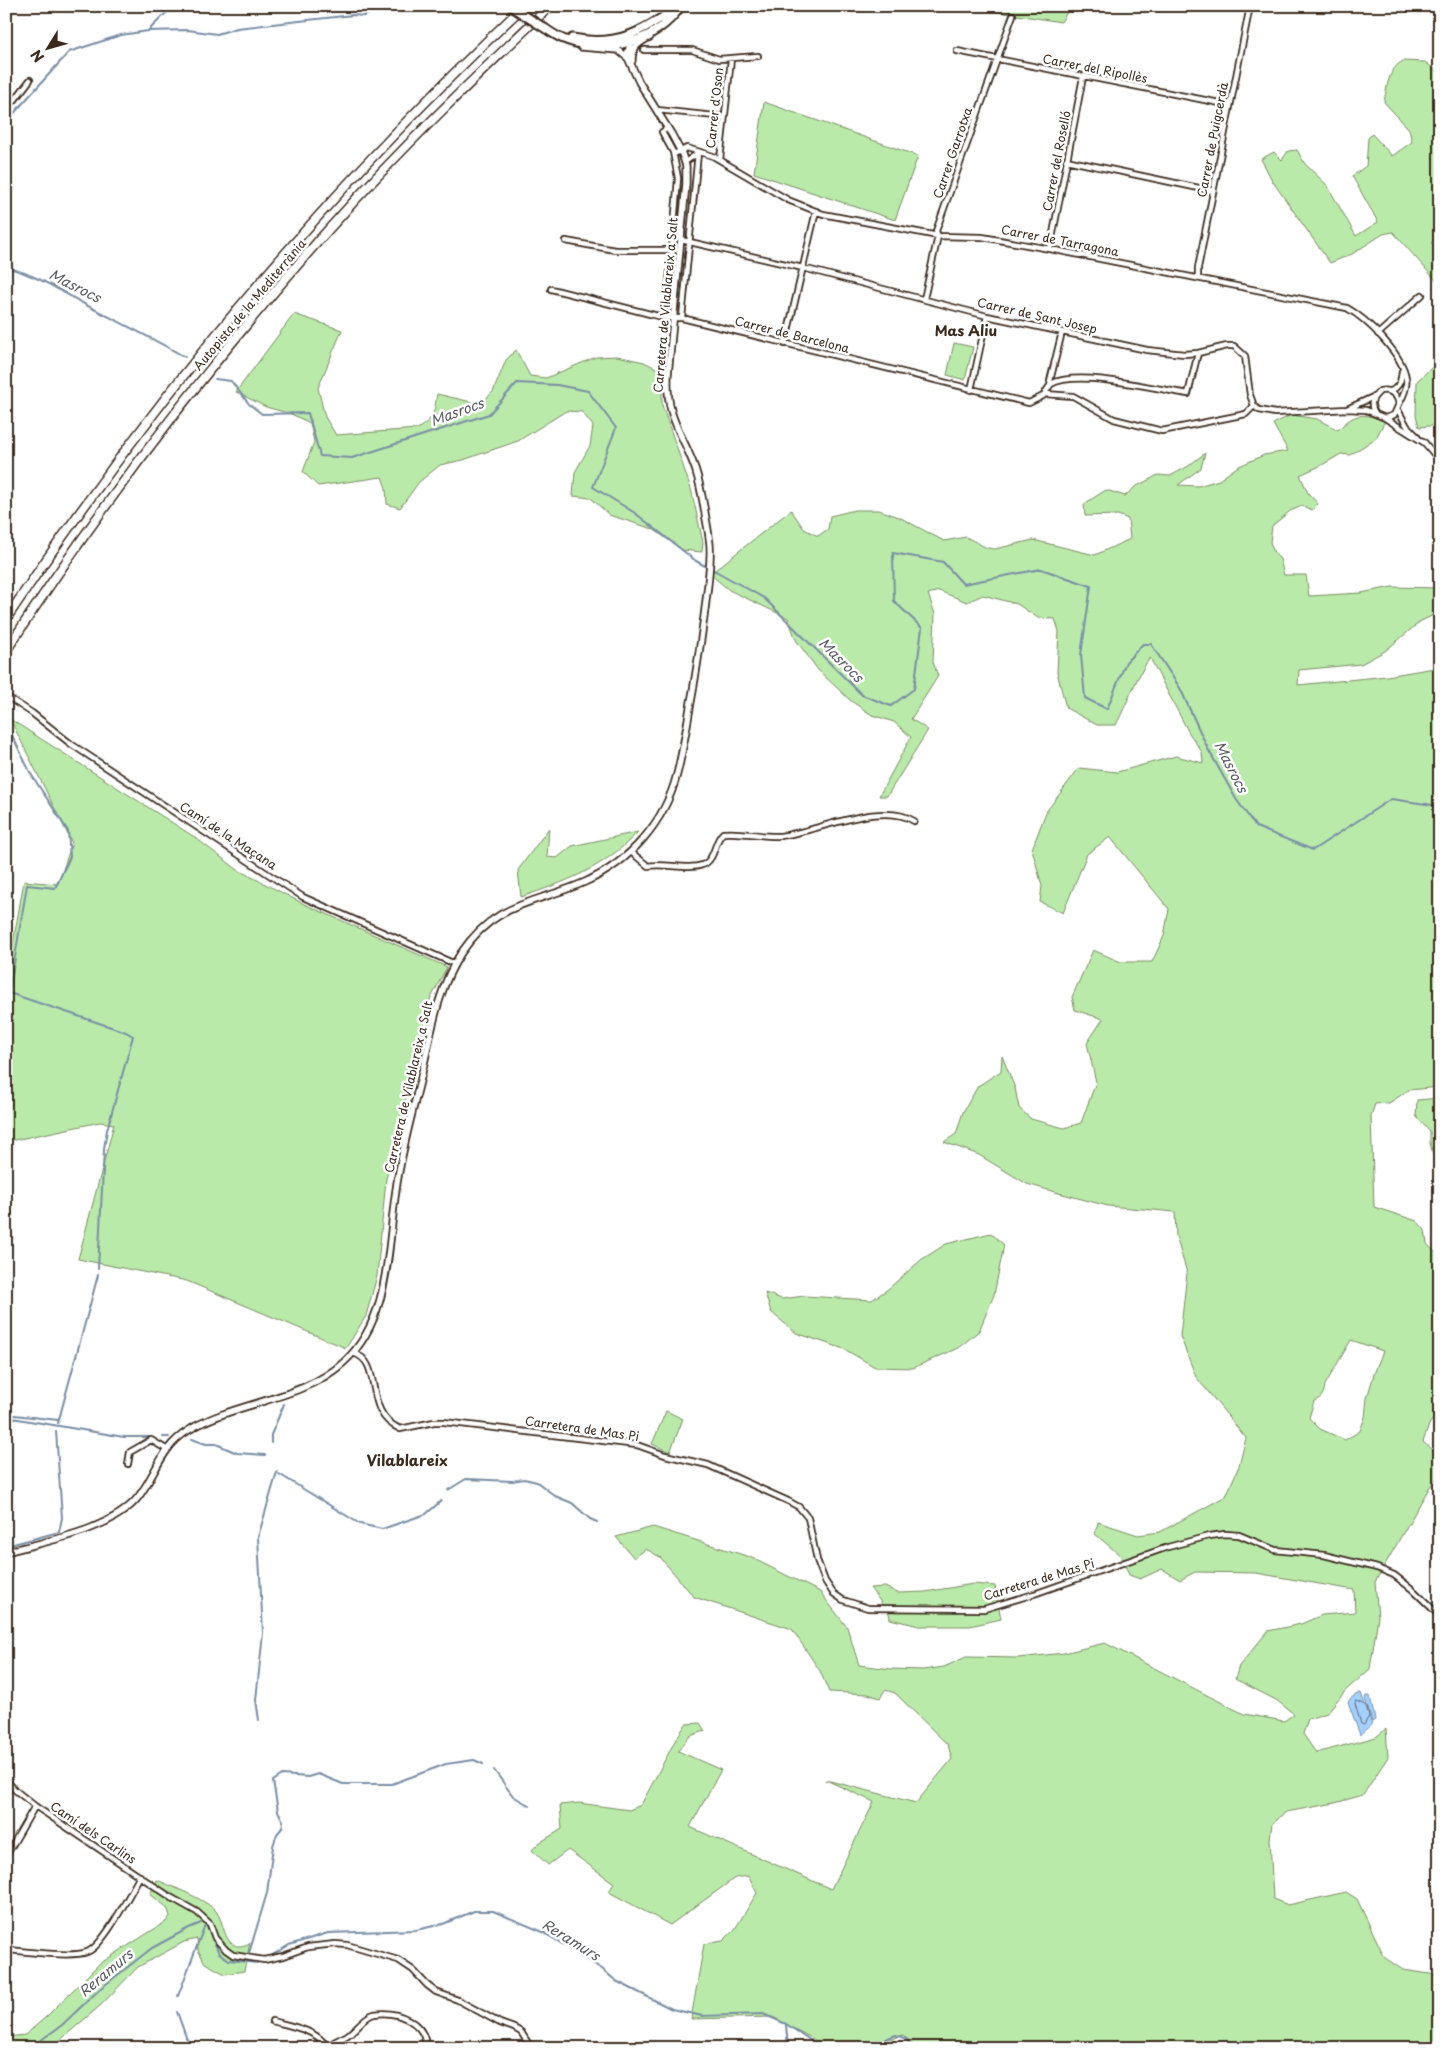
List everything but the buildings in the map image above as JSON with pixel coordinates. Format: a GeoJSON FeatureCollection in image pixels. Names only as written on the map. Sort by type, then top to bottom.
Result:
{"type":"FeatureCollection","features":[{"type":"Feature","properties":{"kind":"highway","name":"Autopista de la Mediterrània"},"geometry":{"type":"LineString","coordinates":[[6,619],[116,461],[182,375],[249,295],[373,155],[524,6]]}},
{"type":"Feature","properties":{"kind":"highway","name":"Autopista de la Mediterrània"},"geometry":{"type":"LineString","coordinates":[[6,651],[104,507],[197,384],[252,318],[377,177],[460,92],[550,6]]}},
{"type":"Feature","properties":{"kind":"main road"},"geometry":{"type":"LineString","coordinates":[[510,6],[566,40],[594,46],[620,45],[648,35],[672,17],[680,6]]}},
{"type":"Feature","properties":{"kind":"main road"},"geometry":{"type":"LineString","coordinates":[[549,31],[580,39],[606,41],[633,35],[661,20],[680,6]]}},
{"type":"Feature","properties":{"kind":"street","name":"Carrer de Puigcerdà"},"geometry":{"type":"LineString","coordinates":[[1198,278],[1198,268],[1250,6]]}},
{"type":"Feature","properties":{"kind":"street","name":"Carrer Garrotxa"},"geometry":{"type":"LineString","coordinates":[[924,299],[938,236],[936,231],[1013,15]]}},
{"type":"Feature","properties":{"kind":"street"},"geometry":{"type":"LineString","coordinates":[[632,66],[632,54],[637,44],[662,29],[672,17]]}},
{"type":"Feature","properties":{"kind":"street"},"geometry":{"type":"LineString","coordinates":[[566,40],[574,45],[590,49],[618,50],[628,58],[631,42],[634,38],[656,26],[661,20]]}},
{"type":"Feature","properties":{"kind":"street"},"geometry":{"type":"LineString","coordinates":[[644,50],[692,50],[719,59],[758,56]]}},
{"type":"Feature","properties":{"kind":"street","name":"Carrer del Ripollès"},"geometry":{"type":"LineString","coordinates":[[957,51],[1230,105]]}},
{"type":"Feature","properties":{"kind":"street","name":"Carretera de Vilablareix a Salt"},"geometry":{"type":"LineString","coordinates":[[6,1552],[96,1526],[114,1518],[137,1499],[166,1449],[181,1435],[204,1422],[322,1379],[353,1353],[374,1321],[382,1295],[396,1184],[439,1001],[455,964],[478,933],[504,911],[529,900],[586,881],[607,870],[631,852],[656,822],[666,803],[678,773],[703,630],[710,543],[699,482],[691,458],[672,420],[668,398],[668,375],[686,184],[685,162],[675,140],[628,58]]}},
{"type":"Feature","properties":{"kind":"street","name":"Carrer d'Oson"},"geometry":{"type":"LineString","coordinates":[[720,160],[731,59]]}},
{"type":"Feature","properties":{"kind":"street","name":"Carrer del Roselló"},"geometry":{"type":"LineString","coordinates":[[1050,249],[1083,77]]}},
{"type":"Feature","properties":{"kind":"street"},"geometry":{"type":"LineString","coordinates":[[7,104],[14,102],[30,80]]}},
{"type":"Feature","properties":{"kind":"street"},"geometry":{"type":"LineString","coordinates":[[657,110],[725,117]]}},
{"type":"Feature","properties":{"kind":"street"},"geometry":{"type":"LineString","coordinates":[[666,318],[678,178],[674,154],[662,132],[668,128]]}},
{"type":"Feature","properties":{"kind":"street","name":"Carrer de Tarragona"},"geometry":{"type":"LineString","coordinates":[[675,140],[698,153],[720,160],[788,200],[816,211],[938,236],[982,237],[1050,249],[1347,308],[1365,320],[1396,356],[1406,378],[1404,395],[1399,407]]}},
{"type":"Feature","properties":{"kind":"street"},"geometry":{"type":"LineString","coordinates":[[674,154],[687,148]]}},
{"type":"Feature","properties":{"kind":"street"},"geometry":{"type":"LineString","coordinates":[[685,162],[698,153]]}},
{"type":"Feature","properties":{"kind":"street"},"geometry":{"type":"LineString","coordinates":[[682,318],[698,153]]}},
{"type":"Feature","properties":{"kind":"street"},"geometry":{"type":"LineString","coordinates":[[1066,160],[1213,191]]}},
{"type":"Feature","properties":{"kind":"street"},"geometry":{"type":"LineString","coordinates":[[784,344],[816,211]]}},
{"type":"Feature","properties":{"kind":"street","name":"Carrer de Sant Josep"},"geometry":{"type":"LineString","coordinates":[[681,240],[803,268],[987,316],[1147,350],[1169,353],[1198,353],[1234,346],[1240,350],[1247,362],[1250,395],[1254,406]]}},
{"type":"Feature","properties":{"kind":"street"},"geometry":{"type":"LineString","coordinates":[[566,241],[615,250],[680,250]]}},
{"type":"Feature","properties":{"kind":"street","name":"Carrer de Barcelona"},"geometry":{"type":"LineString","coordinates":[[551,290],[666,318],[682,318],[1029,403],[1037,401],[1045,394]]}},
{"type":"Feature","properties":{"kind":"street"},"geometry":{"type":"LineString","coordinates":[[1378,334],[1422,296]]}},
{"type":"Feature","properties":{"kind":"street"},"geometry":{"type":"LineString","coordinates":[[971,390],[987,316]]}},
{"type":"Feature","properties":{"kind":"street"},"geometry":{"type":"LineString","coordinates":[[1051,384],[1050,380],[1062,332]]}},
{"type":"Feature","properties":{"kind":"street"},"geometry":{"type":"LineString","coordinates":[[1198,353],[1188,394],[1086,378],[1059,380],[1051,384],[1045,394],[1073,396],[1114,419],[1162,430],[1246,414],[1254,406],[1266,413],[1275,414],[1347,409],[1375,413],[1425,443]]}},
{"type":"Feature","properties":{"kind":"street"},"geometry":{"type":"LineString","coordinates":[[1347,409],[1374,397],[1380,391],[1391,391],[1397,388],[1401,380],[1402,370]]}},
{"type":"Feature","properties":{"kind":"street"},"geometry":{"type":"LineString","coordinates":[[1391,391],[1396,395],[1407,426],[1440,461]]}},
{"type":"Feature","properties":{"kind":"street"},"geometry":{"type":"LineString","coordinates":[[1374,397],[1372,403],[1375,413]]}},
{"type":"Feature","properties":{"kind":"street"},"geometry":{"type":"LineString","coordinates":[[1385,418],[1394,415],[1399,407]]}},
{"type":"Feature","properties":{"kind":"street","name":"Camí de la Maçana"},"geometry":{"type":"LineString","coordinates":[[6,696],[32,713],[71,744],[303,897],[455,964]]}},
{"type":"Feature","properties":{"kind":"street"},"geometry":{"type":"LineString","coordinates":[[631,852],[648,866],[701,866],[710,860],[717,842],[723,833],[781,836],[875,815],[898,814],[914,821]]}},
{"type":"Feature","properties":{"kind":"street","name":"Carretera de Mas Pi"},"geometry":{"type":"LineString","coordinates":[[353,1353],[358,1354],[369,1364],[376,1401],[381,1414],[400,1429],[434,1422],[444,1422],[637,1445],[666,1455],[708,1465],[788,1501],[799,1507],[808,1518],[817,1560],[825,1581],[833,1593],[843,1600],[868,1608],[984,1609],[1044,1591],[1168,1547],[1209,1536],[1225,1534],[1239,1535],[1275,1550],[1324,1555],[1377,1568],[1406,1584],[1440,1616]]}},
{"type":"Feature","properties":{"kind":"street"},"geometry":{"type":"LineString","coordinates":[[128,1464],[130,1452],[151,1440],[166,1449]]}},
{"type":"Feature","properties":{"kind":"street","name":"Camí dels Carlins"},"geometry":{"type":"LineString","coordinates":[[6,1780],[35,1806],[172,1898],[197,1912],[210,1924],[215,1938],[233,1955],[264,1960],[308,1947],[335,1944],[347,1945],[398,1960],[413,1970],[436,1992],[458,2000],[521,2032],[526,2038],[526,2047]]}},
{"type":"Feature","properties":{"kind":"street"},"geometry":{"type":"LineString","coordinates":[[6,1856],[35,1806]]}},
{"type":"Feature","properties":{"kind":"street"},"geometry":{"type":"LineString","coordinates":[[6,1950],[70,1954],[88,1952],[102,1940],[140,1876]]}},
{"type":"Feature","properties":{"kind":"street"},"geometry":{"type":"LineString","coordinates":[[272,2020],[315,2035],[323,2040],[326,2048],[333,2041],[347,2035],[373,2014],[388,2014],[407,2018],[421,2027],[426,2041],[426,2048]]}},
{"type":"Feature","properties":{"kind":"green space"},"geometry":{"type":"Polygon","coordinates":[[[974,6],[1071,6],[1061,22],[973,8],[974,6]]]}},
{"type":"Feature","properties":{"kind":"green space"},"geometry":{"type":"Polygon","coordinates":[[[1403,61],[1425,62],[1440,73],[1440,126],[1436,130],[1440,147],[1440,232],[1431,243],[1440,251],[1440,285],[1393,232],[1383,234],[1352,254],[1330,263],[1273,182],[1261,159],[1274,152],[1282,160],[1288,151],[1297,150],[1305,164],[1327,185],[1356,236],[1378,222],[1352,176],[1366,166],[1368,138],[1372,134],[1392,156],[1412,142],[1409,129],[1384,102],[1391,74],[1398,64],[1403,61]]]}},
{"type":"Feature","properties":{"kind":"green space"},"geometry":{"type":"Polygon","coordinates":[[[764,102],[918,156],[895,220],[754,173],[764,102]]]}},
{"type":"Feature","properties":{"kind":"green space"},"geometry":{"type":"Polygon","coordinates":[[[294,314],[342,330],[318,388],[325,417],[336,435],[417,429],[430,419],[437,394],[480,404],[493,392],[506,360],[516,350],[530,376],[546,378],[596,357],[617,356],[644,362],[662,371],[662,405],[691,489],[703,542],[702,552],[682,550],[653,529],[609,515],[591,498],[573,496],[575,472],[590,446],[593,426],[582,412],[566,411],[518,441],[463,460],[440,465],[419,482],[400,508],[387,504],[386,488],[382,477],[318,486],[303,472],[314,442],[310,423],[291,414],[266,407],[236,392],[294,314]]]}},
{"type":"Feature","properties":{"kind":"green space"},"geometry":{"type":"Polygon","coordinates":[[[954,343],[973,347],[965,380],[947,375],[954,343]]]}},
{"type":"Feature","properties":{"kind":"green space"},"geometry":{"type":"Polygon","coordinates":[[[1440,360],[1440,425],[1419,427],[1416,415],[1417,381],[1440,360]]]}},
{"type":"Feature","properties":{"kind":"green space"},"geometry":{"type":"Polygon","coordinates":[[[1291,415],[1317,419],[1338,430],[1349,420],[1360,416],[1371,416],[1385,421],[1376,438],[1350,455],[1341,454],[1300,475],[1308,493],[1318,504],[1312,510],[1302,506],[1290,511],[1272,526],[1270,542],[1274,553],[1280,559],[1284,575],[1306,575],[1309,596],[1361,593],[1392,587],[1440,588],[1440,612],[1421,621],[1385,651],[1361,664],[1299,670],[1298,685],[1387,676],[1440,667],[1440,1087],[1409,1090],[1389,1103],[1375,1104],[1371,1116],[1374,1207],[1417,1221],[1425,1230],[1427,1244],[1440,1257],[1440,1408],[1429,1425],[1423,1442],[1440,1457],[1440,1474],[1429,1488],[1375,1582],[1378,1617],[1370,1669],[1345,1691],[1327,1713],[1308,1719],[1303,1734],[1316,1753],[1376,1737],[1386,1729],[1388,1757],[1363,1795],[1335,1803],[1286,1812],[1272,1823],[1270,1839],[1273,1899],[1288,1905],[1346,1892],[1357,1899],[1385,1958],[1403,1970],[1437,1975],[1440,1973],[1440,2048],[917,2048],[903,2035],[869,2048],[834,2048],[773,2017],[691,2019],[704,1944],[723,1941],[735,1929],[757,1893],[748,1876],[735,1878],[670,1925],[609,1892],[614,1883],[568,1850],[548,1865],[532,1850],[539,1843],[562,1829],[560,1805],[579,1803],[629,1810],[641,1805],[686,1724],[700,1723],[705,1731],[690,1736],[678,1751],[721,1770],[690,1827],[831,1889],[874,1802],[826,1780],[916,1803],[952,1759],[948,1745],[895,1693],[885,1690],[880,1698],[868,1694],[829,1692],[820,1671],[792,1629],[694,1597],[660,1557],[646,1549],[634,1558],[616,1537],[653,1527],[750,1557],[820,1592],[847,1627],[859,1665],[923,1670],[944,1667],[966,1657],[1018,1658],[1064,1653],[1105,1643],[1244,1714],[1284,1721],[1294,1714],[1276,1700],[1235,1679],[1239,1666],[1268,1631],[1301,1624],[1322,1615],[1355,1612],[1354,1590],[1256,1573],[1195,1572],[1180,1580],[1162,1569],[1140,1579],[1129,1575],[1121,1556],[1095,1534],[1098,1522],[1138,1535],[1160,1532],[1226,1496],[1239,1466],[1246,1438],[1196,1377],[1180,1336],[1187,1273],[1176,1236],[1175,1212],[1108,1206],[1027,1184],[979,1155],[944,1142],[956,1134],[963,1112],[978,1086],[1001,1071],[1002,1056],[1015,1088],[1019,1108],[1031,1119],[1064,1128],[1081,1123],[1096,1082],[1087,1043],[1103,1019],[1075,1010],[1072,997],[1093,950],[1121,962],[1152,962],[1164,936],[1169,909],[1110,837],[1087,854],[1063,913],[1040,902],[1042,886],[1032,849],[1046,812],[1079,768],[1117,772],[1176,756],[1203,763],[1202,752],[1189,733],[1150,658],[1136,682],[1116,725],[1097,725],[1066,708],[1057,672],[1059,631],[1055,619],[1038,618],[1017,604],[983,595],[967,602],[939,591],[928,594],[935,614],[933,662],[938,676],[911,719],[928,730],[887,796],[879,796],[911,737],[894,722],[872,715],[851,701],[818,670],[796,640],[788,618],[729,590],[710,574],[791,510],[804,529],[818,536],[828,529],[830,516],[855,510],[879,510],[899,517],[944,541],[966,537],[987,548],[995,549],[1033,540],[1095,555],[1130,539],[1128,519],[1118,515],[1085,516],[1084,504],[1106,490],[1125,496],[1135,487],[1158,475],[1170,476],[1187,467],[1205,453],[1201,468],[1178,485],[1198,486],[1219,480],[1237,467],[1264,455],[1288,451],[1273,424],[1291,415]],[[1351,1340],[1325,1385],[1322,1395],[1314,1401],[1309,1418],[1320,1429],[1345,1440],[1360,1431],[1365,1417],[1367,1398],[1383,1351],[1351,1340]]]}},
{"type":"Feature","properties":{"kind":"green space"},"geometry":{"type":"Polygon","coordinates":[[[10,719],[193,836],[238,870],[304,904],[447,967],[430,1000],[386,1179],[377,1276],[366,1316],[346,1348],[187,1281],[78,1259],[114,1124],[100,1122],[15,1140],[6,1137],[6,983],[24,881],[58,884],[72,843],[10,719]]]}},
{"type":"Feature","properties":{"kind":"green space"},"geometry":{"type":"Polygon","coordinates":[[[549,828],[547,857],[557,858],[572,846],[638,832],[612,855],[584,872],[553,886],[521,897],[518,870],[549,828]]]}},
{"type":"Feature","properties":{"kind":"green space"},"geometry":{"type":"Polygon","coordinates":[[[1440,1098],[1440,1158],[1434,1158],[1430,1143],[1430,1132],[1416,1116],[1417,1100],[1440,1098]]]}},
{"type":"Feature","properties":{"kind":"green space"},"geometry":{"type":"Polygon","coordinates":[[[991,1233],[1004,1245],[994,1295],[979,1331],[958,1348],[913,1368],[875,1367],[844,1349],[796,1333],[771,1312],[765,1293],[782,1299],[804,1296],[872,1300],[888,1289],[921,1260],[946,1244],[991,1233]]]}},
{"type":"Feature","properties":{"kind":"green space"},"geometry":{"type":"Polygon","coordinates":[[[666,1411],[683,1419],[670,1452],[652,1444],[666,1411]]]}},
{"type":"Feature","properties":{"kind":"green space"},"geometry":{"type":"Polygon","coordinates":[[[973,1584],[995,1586],[1001,1619],[970,1626],[919,1626],[890,1619],[889,1613],[870,1588],[885,1587],[898,1593],[925,1592],[973,1584]]]}},
{"type":"Feature","properties":{"kind":"green space"},"geometry":{"type":"Polygon","coordinates":[[[157,1880],[205,1902],[216,1911],[228,1940],[233,1945],[240,1946],[250,1943],[244,1971],[225,1974],[205,1963],[198,1950],[197,1939],[184,1942],[138,1967],[101,2005],[51,2048],[6,2048],[6,2037],[25,2035],[46,2017],[99,1964],[167,1921],[170,1916],[168,1910],[150,1894],[157,1880]]]}},
{"type":"Feature","properties":{"kind":"water"},"geometry":{"type":"Polygon","coordinates":[[[1361,1693],[1372,1725],[1360,1735],[1348,1702],[1361,1693]]]}},
{"type":"Feature","properties":{"kind":"water"},"geometry":{"type":"Polygon","coordinates":[[[1366,1696],[1370,1696],[1375,1720],[1372,1722],[1365,1699],[1366,1696]]]}},
{"type":"Feature","properties":{"kind":"waterway"},"geometry":{"type":"LineString","coordinates":[[148,31],[173,6]]}},
{"type":"Feature","properties":{"kind":"waterway"},"geometry":{"type":"LineString","coordinates":[[6,122],[69,52],[121,35],[148,31],[188,30],[217,34],[237,28],[353,15],[363,16],[390,6]]}},
{"type":"Feature","properties":{"kind":"waterway","name":"Masrocs"},"geometry":{"type":"LineString","coordinates":[[6,267],[48,283],[185,357]]}},
{"type":"Feature","properties":{"kind":"waterway","name":"Masrocs"},"geometry":{"type":"LineString","coordinates":[[215,379],[231,381],[249,404],[262,414],[308,413],[320,456],[352,458],[489,414],[517,383],[557,385],[588,391],[616,428],[593,487],[635,513],[696,561],[707,567]]}},
{"type":"Feature","properties":{"kind":"waterway","name":"Masrocs"},"geometry":{"type":"LineString","coordinates":[[712,569],[764,598],[862,695],[891,706],[914,689],[922,628],[894,601],[893,553],[943,562],[963,584],[1041,569],[1091,586],[1081,655],[1085,698],[1107,709],[1126,662],[1143,644],[1151,644],[1180,688],[1208,749],[1236,799],[1256,827],[1313,850],[1391,799],[1440,806]]}},
{"type":"Feature","properties":{"kind":"waterway"},"geometry":{"type":"LineString","coordinates":[[6,723],[31,774],[68,831],[70,857],[55,888],[27,885],[9,993],[133,1036],[107,1130],[104,1149],[98,1269]]}},
{"type":"Feature","properties":{"kind":"waterway"},"geometry":{"type":"LineString","coordinates":[[58,1423],[98,1275]]}},
{"type":"Feature","properties":{"kind":"waterway"},"geometry":{"type":"LineString","coordinates":[[271,1443],[271,1435],[284,1404]]}},
{"type":"Feature","properties":{"kind":"waterway"},"geometry":{"type":"LineString","coordinates":[[6,1414],[58,1420]]}},
{"type":"Feature","properties":{"kind":"waterway"},"geometry":{"type":"LineString","coordinates":[[6,1417],[124,1437],[151,1437]]}},
{"type":"Feature","properties":{"kind":"waterway"},"geometry":{"type":"LineString","coordinates":[[6,1546],[59,1532],[62,1518],[56,1431]]}},
{"type":"Feature","properties":{"kind":"waterway"},"geometry":{"type":"LineString","coordinates":[[163,1437],[169,1437]]}},
{"type":"Feature","properties":{"kind":"waterway"},"geometry":{"type":"LineString","coordinates":[[192,1439],[206,1444],[216,1444],[237,1453],[265,1455]]}},
{"type":"Feature","properties":{"kind":"waterway"},"geometry":{"type":"LineString","coordinates":[[259,1720],[256,1700],[263,1633],[258,1537],[277,1472]]}},
{"type":"Feature","properties":{"kind":"waterway"},"geometry":{"type":"LineString","coordinates":[[279,1474],[360,1524],[382,1529],[426,1514],[441,1501]]}},
{"type":"Feature","properties":{"kind":"waterway"},"geometry":{"type":"LineString","coordinates":[[448,1490],[466,1479],[512,1481],[524,1479],[537,1482],[555,1496],[572,1503],[590,1519],[597,1522]]}},
{"type":"Feature","properties":{"kind":"waterway"},"geometry":{"type":"LineString","coordinates":[[244,1962],[250,1950],[267,1893],[273,1846],[277,1834],[282,1828],[283,1821],[278,1811],[273,1781],[282,1775],[308,1777],[318,1774],[343,1784],[392,1784],[446,1764],[474,1760],[483,1764]]}},
{"type":"Feature","properties":{"kind":"waterway"},"geometry":{"type":"LineString","coordinates":[[494,1770],[513,1796],[530,1806]]}},
{"type":"Feature","properties":{"kind":"waterway","name":"Reramurs"},"geometry":{"type":"LineString","coordinates":[[271,1956],[289,1945],[328,1933],[416,1930],[443,1924],[474,1911],[493,1911],[543,1932],[602,1969],[616,1981],[672,2009],[702,2016],[763,2014],[786,2024],[822,2048]]}},
{"type":"Feature","properties":{"kind":"waterway"},"geometry":{"type":"LineString","coordinates":[[178,1996],[206,1922]]}},
{"type":"Feature","properties":{"kind":"waterway","name":"Reramurs"},"geometry":{"type":"LineString","coordinates":[[30,2048],[62,2025],[101,1988],[152,1948],[201,1923]]}},
{"type":"Feature","properties":{"kind":"waterway","name":"Reramurs"},"geometry":{"type":"LineString","coordinates":[[207,1926],[219,1953],[229,1960],[257,1963]]}},
{"type":"Feature","properties":{"kind":"waterway"},"geometry":{"type":"LineString","coordinates":[[177,2012],[190,2048]]}},
{"type":"Feature","properties":{"kind":"waterway"},"geometry":{"type":"LineString","coordinates":[[786,2025],[788,2048]]}},
{"type":"Feature","properties":{"kind":"waterway","name":"Reramurs"},"geometry":{"type":"LineString","coordinates":[[874,2048],[896,2035],[906,2039],[914,2048]]}},
{"type":"Feature","properties":{"kind":"district","name":"Mas Aliu"},"geometry":{"type":"Point","coordinates":[966,331]}},
{"type":"Feature","properties":{"kind":"district","name":"Vilablareix"},"geometry":{"type":"Point","coordinates":[407,1461]}}]}
